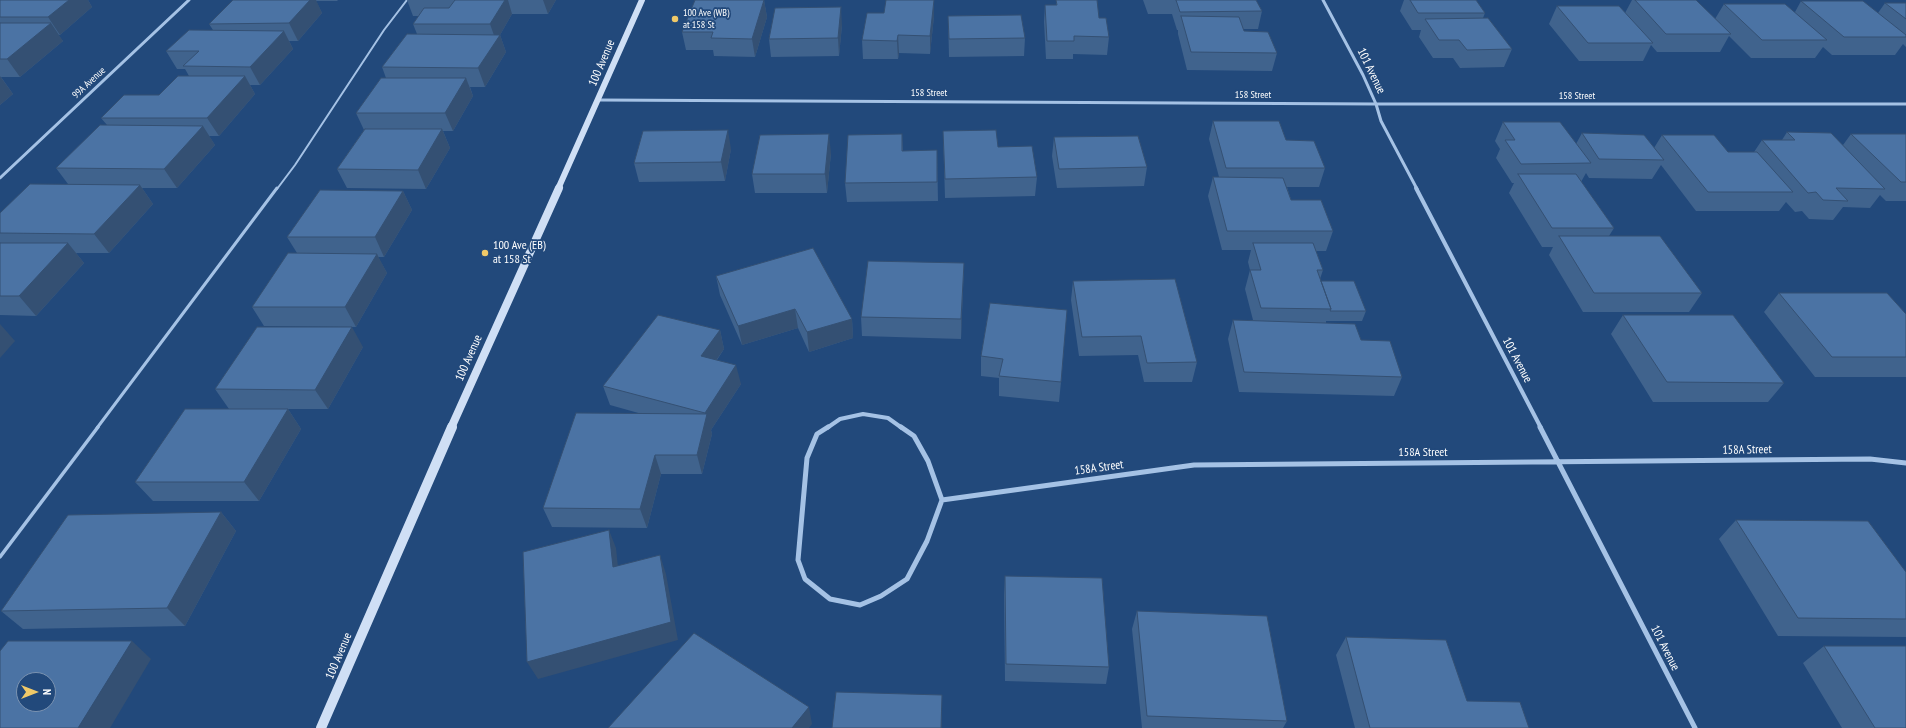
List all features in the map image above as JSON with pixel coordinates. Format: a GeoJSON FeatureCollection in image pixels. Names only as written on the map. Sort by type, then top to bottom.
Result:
{"type":"FeatureCollection","features":[{"type":"Feature","properties":{"kind":"main road","name":"100 Avenue"},"geometry":{"type":"LineString","coordinates":[[321,728],[485,350],[599,100],[642,0]]}},
{"type":"Feature","properties":{"kind":"street","name":"99A Avenue"},"geometry":{"type":"LineString","coordinates":[[0,178],[189,0]]}},
{"type":"Feature","properties":{"kind":"street","name":"101 Avenue"},"geometry":{"type":"LineString","coordinates":[[1323,0],[1363,75],[1376,104],[1381,121],[1695,728]]}},
{"type":"Feature","properties":{"kind":"street","name":"158 Street"},"geometry":{"type":"LineString","coordinates":[[599,100],[1376,104],[1906,104]]}},
{"type":"Feature","properties":{"kind":"street"},"geometry":{"type":"LineString","coordinates":[[863,414],[888,418],[914,436],[928,461],[942,500],[927,541],[907,579],[881,596],[860,605],[830,599],[805,579],[798,560],[807,458],[817,434],[840,419],[863,414]]}},
{"type":"Feature","properties":{"kind":"street","name":"158A Street"},"geometry":{"type":"LineString","coordinates":[[942,500],[1194,465],[1559,463],[1870,459],[1906,463]]}},
{"type":"Feature","properties":{"kind":"lane"},"geometry":{"type":"LineString","coordinates":[[0,557],[294,165],[384,30],[407,0]]}},
{"type":"Feature","properties":{"kind":"building"},"geometry":{"type":"Polygon","coordinates":[[[0,0],[69,0],[48,17],[0,17],[0,0]]]}},
{"type":"Feature","properties":{"kind":"building"},"geometry":{"type":"Polygon","coordinates":[[[233,0],[310,0],[289,23],[209,24],[233,0]]]}},
{"type":"Feature","properties":{"kind":"building"},"geometry":{"type":"Polygon","coordinates":[[[455,0],[505,0],[490,24],[413,24],[424,8],[449,8],[455,0]]]}},
{"type":"Feature","properties":{"kind":"building"},"geometry":{"type":"Polygon","coordinates":[[[695,0],[764,0],[752,39],[711,38],[713,32],[682,32],[695,0]]]}},
{"type":"Feature","properties":{"kind":"building"},"geometry":{"type":"Polygon","coordinates":[[[886,0],[934,0],[930,36],[898,35],[897,41],[862,40],[867,13],[884,13],[886,0]]]}},
{"type":"Feature","properties":{"kind":"building"},"geometry":{"type":"Polygon","coordinates":[[[1056,0],[1097,0],[1099,18],[1106,18],[1109,37],[1074,36],[1074,41],[1047,41],[1045,5],[1057,5],[1056,0]]]}},
{"type":"Feature","properties":{"kind":"building"},"geometry":{"type":"Polygon","coordinates":[[[1176,0],[1256,0],[1262,11],[1180,12],[1176,0]]]}},
{"type":"Feature","properties":{"kind":"building"},"geometry":{"type":"Polygon","coordinates":[[[1410,0],[1476,0],[1485,13],[1418,13],[1410,0]]]}},
{"type":"Feature","properties":{"kind":"building"},"geometry":{"type":"Polygon","coordinates":[[[1635,0],[1696,0],[1731,34],[1666,34],[1635,0]]]}},
{"type":"Feature","properties":{"kind":"building"},"geometry":{"type":"Polygon","coordinates":[[[1801,1],[1863,1],[1906,35],[1906,37],[1844,37],[1801,1]]]}},
{"type":"Feature","properties":{"kind":"building"},"geometry":{"type":"Polygon","coordinates":[[[1885,3],[1906,3],[1906,19],[1885,3]]]}},
{"type":"Feature","properties":{"kind":"building"},"geometry":{"type":"Polygon","coordinates":[[[1724,4],[1785,4],[1827,40],[1762,40],[1724,4]]]}},
{"type":"Feature","properties":{"kind":"building"},"geometry":{"type":"Polygon","coordinates":[[[1557,6],[1619,6],[1653,43],[1588,43],[1557,6]]]}},
{"type":"Feature","properties":{"kind":"building"},"geometry":{"type":"Polygon","coordinates":[[[841,7],[838,38],[769,39],[775,8],[841,7]]]}},
{"type":"Feature","properties":{"kind":"building"},"geometry":{"type":"Polygon","coordinates":[[[1021,15],[1025,38],[949,39],[948,16],[1021,15]]]}},
{"type":"Feature","properties":{"kind":"building"},"geometry":{"type":"Polygon","coordinates":[[[1181,16],[1239,17],[1244,31],[1268,32],[1277,53],[1191,52],[1181,16]]]}},
{"type":"Feature","properties":{"kind":"building"},"geometry":{"type":"Polygon","coordinates":[[[1488,18],[1512,49],[1467,50],[1459,40],[1439,40],[1425,19],[1488,18]]]}},
{"type":"Feature","properties":{"kind":"building"},"geometry":{"type":"Polygon","coordinates":[[[0,23],[51,23],[7,59],[0,59],[0,23]]]}},
{"type":"Feature","properties":{"kind":"building"},"geometry":{"type":"Polygon","coordinates":[[[189,30],[284,31],[250,67],[183,66],[199,51],[166,51],[189,30]]]}},
{"type":"Feature","properties":{"kind":"building"},"geometry":{"type":"Polygon","coordinates":[[[407,34],[500,35],[478,68],[382,67],[407,34]]]}},
{"type":"Feature","properties":{"kind":"building"},"geometry":{"type":"Polygon","coordinates":[[[178,76],[245,76],[207,118],[101,118],[124,95],[159,95],[178,76]]]}},
{"type":"Feature","properties":{"kind":"building"},"geometry":{"type":"Polygon","coordinates":[[[381,78],[466,78],[445,113],[356,113],[381,78]]]}},
{"type":"Feature","properties":{"kind":"building"},"geometry":{"type":"Polygon","coordinates":[[[1213,121],[1279,121],[1286,140],[1314,141],[1325,168],[1226,168],[1213,121]]]}},
{"type":"Feature","properties":{"kind":"building"},"geometry":{"type":"Polygon","coordinates":[[[1503,122],[1560,122],[1591,163],[1521,164],[1505,140],[1515,140],[1503,122]]]}},
{"type":"Feature","properties":{"kind":"building"},"geometry":{"type":"Polygon","coordinates":[[[100,125],[203,126],[164,169],[56,168],[100,125]]]}},
{"type":"Feature","properties":{"kind":"building"},"geometry":{"type":"Polygon","coordinates":[[[365,129],[442,129],[418,170],[337,169],[365,129]]]}},
{"type":"Feature","properties":{"kind":"building"},"geometry":{"type":"Polygon","coordinates":[[[728,130],[721,162],[634,163],[643,131],[728,130]]]}},
{"type":"Feature","properties":{"kind":"building"},"geometry":{"type":"Polygon","coordinates":[[[996,130],[998,147],[1032,146],[1037,177],[945,179],[943,131],[996,130]]]}},
{"type":"Feature","properties":{"kind":"building"},"geometry":{"type":"Polygon","coordinates":[[[1787,132],[1831,133],[1885,189],[1836,188],[1848,201],[1823,200],[1816,192],[1808,193],[1762,140],[1795,140],[1787,132]]]}},
{"type":"Feature","properties":{"kind":"building"},"geometry":{"type":"Polygon","coordinates":[[[1582,133],[1644,135],[1664,160],[1599,159],[1582,133]]]}},
{"type":"Feature","properties":{"kind":"building"},"geometry":{"type":"Polygon","coordinates":[[[829,134],[825,174],[752,174],[760,135],[829,134]]]}},
{"type":"Feature","properties":{"kind":"building"},"geometry":{"type":"Polygon","coordinates":[[[902,134],[902,151],[937,150],[937,182],[845,183],[848,135],[902,134]]]}},
{"type":"Feature","properties":{"kind":"building"},"geometry":{"type":"Polygon","coordinates":[[[1851,134],[1906,134],[1906,182],[1901,182],[1851,134]]]}},
{"type":"Feature","properties":{"kind":"building"},"geometry":{"type":"Polygon","coordinates":[[[1662,135],[1714,135],[1728,152],[1757,152],[1793,192],[1708,192],[1662,135]]]}},
{"type":"Feature","properties":{"kind":"building"},"geometry":{"type":"Polygon","coordinates":[[[1138,136],[1147,167],[1059,169],[1054,137],[1138,136]]]}},
{"type":"Feature","properties":{"kind":"building"},"geometry":{"type":"Polygon","coordinates":[[[1518,174],[1576,174],[1614,228],[1552,228],[1518,174]]]}},
{"type":"Feature","properties":{"kind":"building"},"geometry":{"type":"Polygon","coordinates":[[[1213,177],[1283,178],[1291,200],[1321,200],[1333,231],[1227,231],[1213,177]]]}},
{"type":"Feature","properties":{"kind":"building"},"geometry":{"type":"Polygon","coordinates":[[[30,184],[140,185],[94,234],[0,233],[0,213],[30,184]]]}},
{"type":"Feature","properties":{"kind":"building"},"geometry":{"type":"Polygon","coordinates":[[[320,190],[403,191],[375,237],[287,237],[320,190]]]}},
{"type":"Feature","properties":{"kind":"building"},"geometry":{"type":"Polygon","coordinates":[[[1559,236],[1660,236],[1702,293],[1594,293],[1559,236]]]}},
{"type":"Feature","properties":{"kind":"building"},"geometry":{"type":"Polygon","coordinates":[[[0,243],[68,243],[19,296],[0,296],[0,243]]]}},
{"type":"Feature","properties":{"kind":"building"},"geometry":{"type":"Polygon","coordinates":[[[1253,243],[1313,243],[1323,270],[1317,270],[1331,309],[1261,308],[1250,270],[1261,270],[1253,243]]]}},
{"type":"Feature","properties":{"kind":"building"},"geometry":{"type":"Polygon","coordinates":[[[813,248],[852,319],[807,332],[795,309],[738,326],[716,276],[813,248]]]}},
{"type":"Feature","properties":{"kind":"building"},"geometry":{"type":"Polygon","coordinates":[[[288,253],[377,254],[345,307],[252,307],[288,253]]]}},
{"type":"Feature","properties":{"kind":"building"},"geometry":{"type":"Polygon","coordinates":[[[868,261],[964,263],[961,319],[861,317],[868,261]]]}},
{"type":"Feature","properties":{"kind":"building"},"geometry":{"type":"Polygon","coordinates":[[[1175,279],[1197,362],[1147,363],[1141,336],[1082,337],[1073,281],[1175,279]]]}},
{"type":"Feature","properties":{"kind":"building"},"geometry":{"type":"Polygon","coordinates":[[[1321,281],[1354,281],[1366,311],[1330,311],[1331,309],[1321,281]]]}},
{"type":"Feature","properties":{"kind":"building"},"geometry":{"type":"Polygon","coordinates":[[[1779,293],[1887,293],[1906,314],[1906,357],[1832,357],[1779,293]]]}},
{"type":"Feature","properties":{"kind":"building"},"geometry":{"type":"Polygon","coordinates":[[[990,303],[1067,310],[1061,382],[999,376],[1003,359],[981,356],[990,303]]]}},
{"type":"Feature","properties":{"kind":"building"},"geometry":{"type":"Polygon","coordinates":[[[658,315],[720,330],[701,356],[736,365],[705,413],[603,386],[658,315]]]}},
{"type":"Feature","properties":{"kind":"building"},"geometry":{"type":"Polygon","coordinates":[[[1623,315],[1733,315],[1784,383],[1667,382],[1623,315]]]}},
{"type":"Feature","properties":{"kind":"building"},"geometry":{"type":"Polygon","coordinates":[[[1233,320],[1355,324],[1361,340],[1390,341],[1402,377],[1244,372],[1233,320]]]}},
{"type":"Feature","properties":{"kind":"building"},"geometry":{"type":"Polygon","coordinates":[[[257,327],[352,327],[315,390],[215,389],[257,327]]]}},
{"type":"Feature","properties":{"kind":"building"},"geometry":{"type":"Polygon","coordinates":[[[185,409],[288,409],[244,482],[135,482],[185,409]]]}},
{"type":"Feature","properties":{"kind":"building"},"geometry":{"type":"Polygon","coordinates":[[[576,413],[707,414],[697,455],[655,455],[640,509],[543,508],[576,413]]]}},
{"type":"Feature","properties":{"kind":"building"},"geometry":{"type":"Polygon","coordinates":[[[221,512],[167,608],[1,611],[68,515],[221,512]]]}},
{"type":"Feature","properties":{"kind":"building"},"geometry":{"type":"Polygon","coordinates":[[[1736,520],[1868,521],[1906,572],[1906,619],[1798,618],[1736,520]]]}},
{"type":"Feature","properties":{"kind":"building"},"geometry":{"type":"Polygon","coordinates":[[[609,530],[613,567],[660,555],[671,622],[527,662],[523,552],[609,530]]]}},
{"type":"Feature","properties":{"kind":"building"},"geometry":{"type":"Polygon","coordinates":[[[1005,576],[1102,578],[1109,667],[1006,664],[1005,576]]]}},
{"type":"Feature","properties":{"kind":"building"},"geometry":{"type":"Polygon","coordinates":[[[1137,611],[1267,616],[1287,721],[1147,716],[1137,611]]]}},
{"type":"Feature","properties":{"kind":"building"},"geometry":{"type":"Polygon","coordinates":[[[694,633],[809,707],[792,728],[608,728],[694,633]]]}},
{"type":"Feature","properties":{"kind":"building"},"geometry":{"type":"Polygon","coordinates":[[[1346,637],[1446,640],[1467,701],[1520,702],[1529,728],[1370,728],[1346,637]]]}},
{"type":"Feature","properties":{"kind":"building"},"geometry":{"type":"Polygon","coordinates":[[[8,641],[132,641],[78,728],[0,728],[0,651],[8,641]]]}},
{"type":"Feature","properties":{"kind":"building"},"geometry":{"type":"Polygon","coordinates":[[[1824,646],[1906,646],[1906,728],[1875,728],[1824,646]]]}},
{"type":"Feature","properties":{"kind":"building"},"geometry":{"type":"Polygon","coordinates":[[[836,692],[942,695],[941,728],[832,728],[836,692]]]}},
{"type":"Feature","properties":{"kind":"place","name":"100 Ave (WB) at 158 St"},"geometry":{"type":"Point","coordinates":[675,19]}},
{"type":"Feature","properties":{"kind":"place","name":"100 Ave (EB) at 158 St"},"geometry":{"type":"Point","coordinates":[485,253]}}]}
